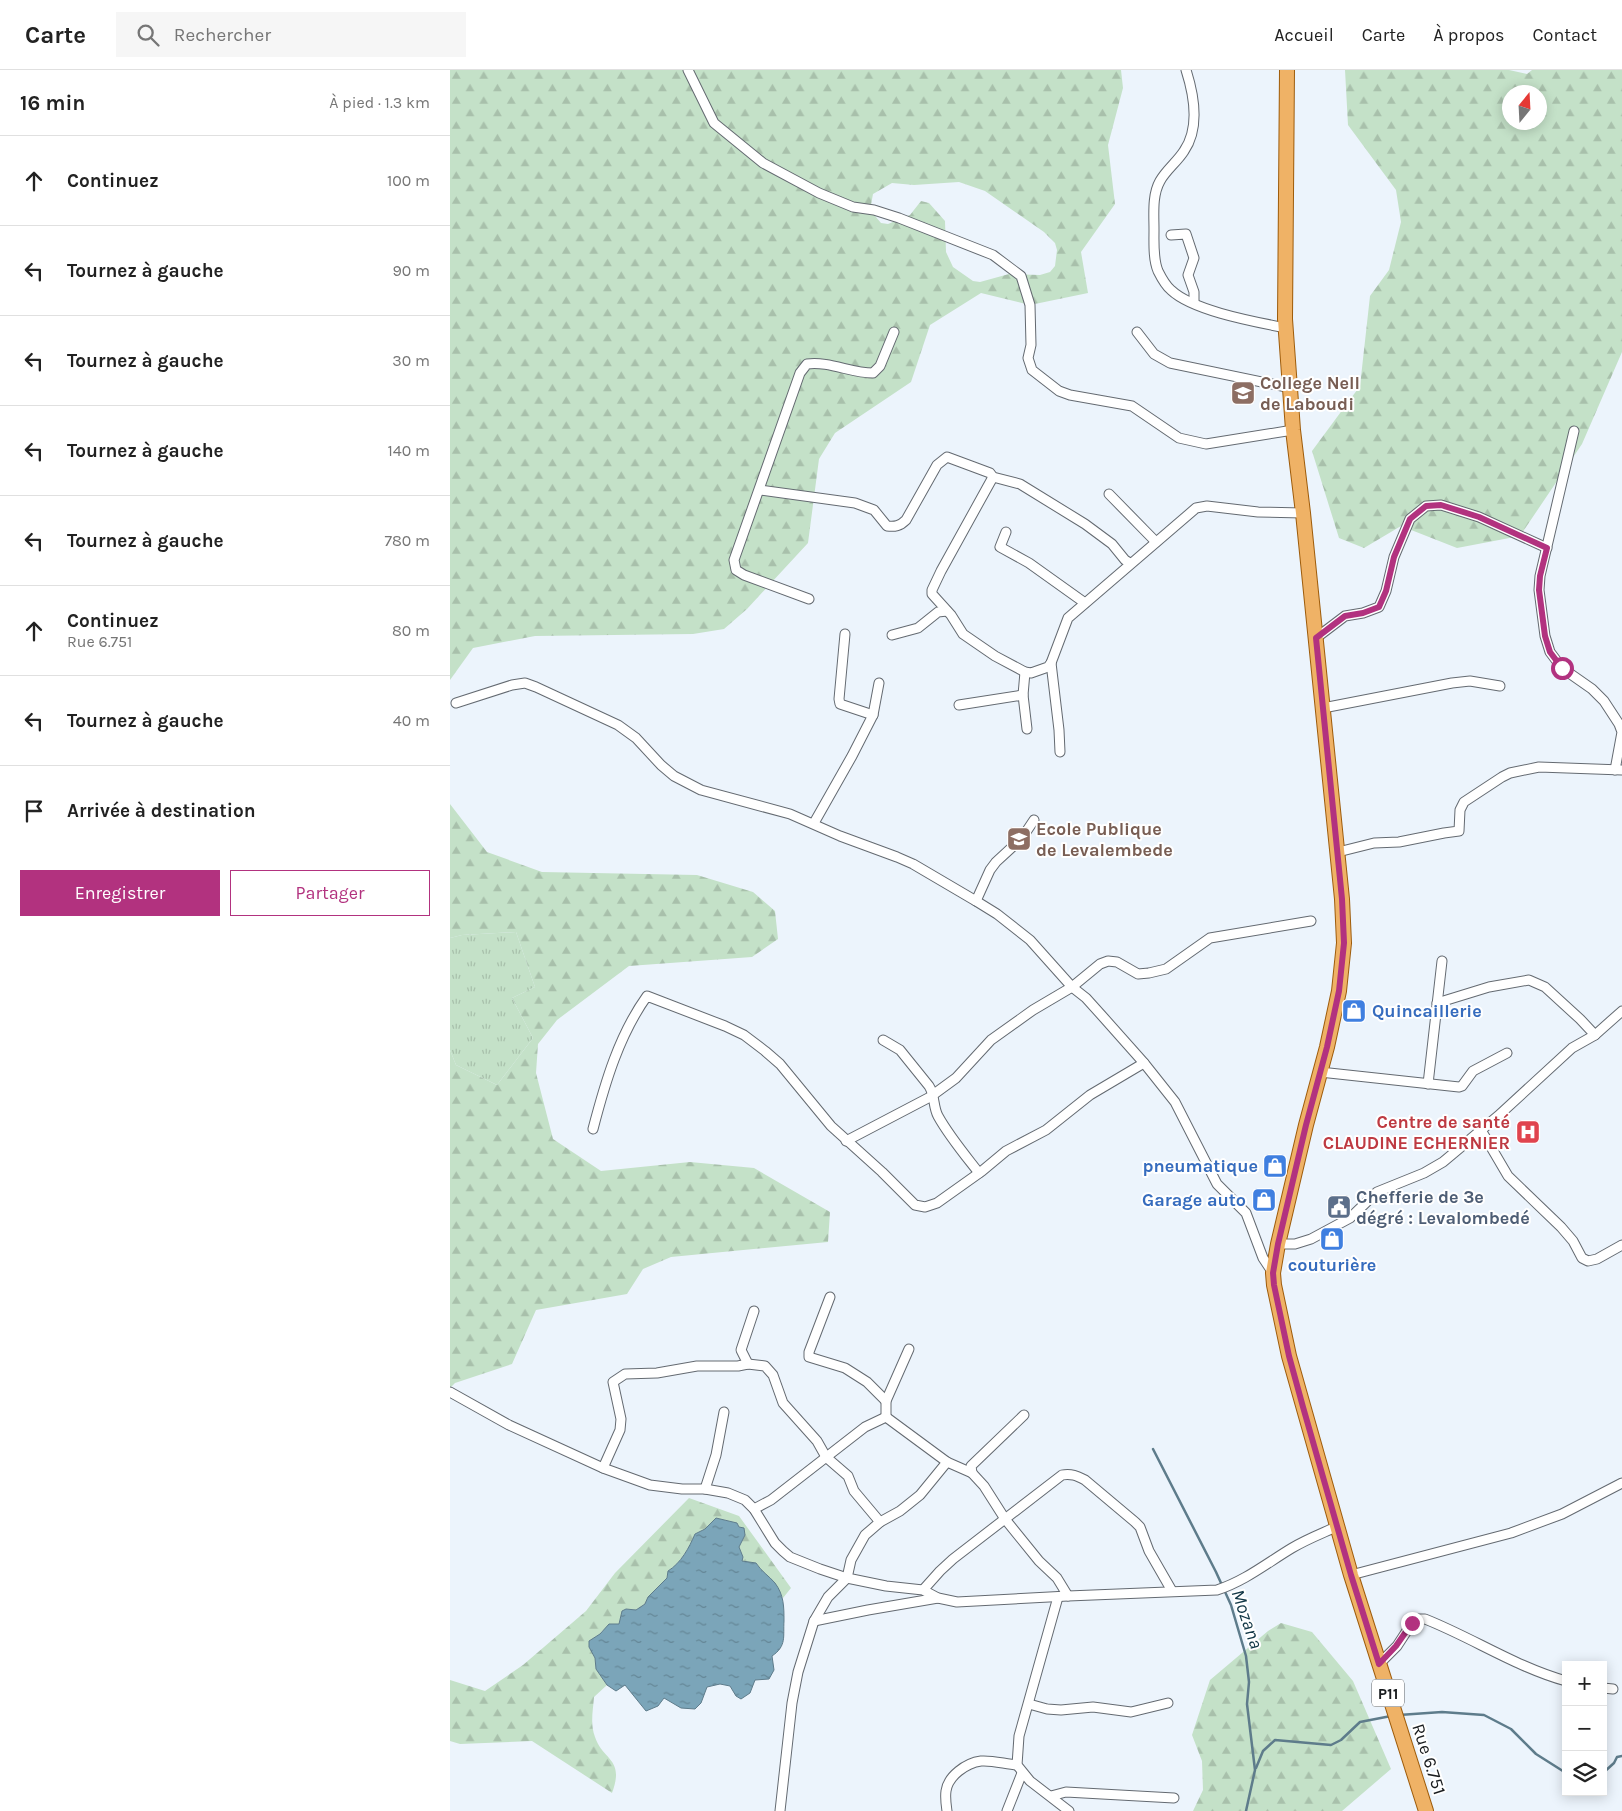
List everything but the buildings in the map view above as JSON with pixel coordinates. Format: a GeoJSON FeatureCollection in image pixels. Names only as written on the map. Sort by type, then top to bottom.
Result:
{"type":"FeatureCollection","features":[{"type":"Feature","properties":{"kind":"main road","name":"P11"},"geometry":{"type":"LineString","coordinates":[[1287,70],[1286,328],[1293,430],[1304,513],[1338,852],[1344,943],[1339,991],[1278,1244],[1273,1273],[1276,1300],[1289,1356],[1351,1575]]}},
{"type":"Feature","properties":{"kind":"main road","name":"Rue 6.751"},"geometry":{"type":"LineString","coordinates":[[1351,1575],[1426,1811]]}},
{"type":"Feature","properties":{"kind":"street"},"geometry":{"type":"LineString","coordinates":[[688,70],[714,124],[763,163],[819,193],[853,207],[874,210],[899,218],[993,255],[1022,276],[1030,305],[1031,345],[1028,358],[1032,370],[1059,391],[1132,406],[1179,438],[1194,442],[1206,444],[1293,430]]}},
{"type":"Feature","properties":{"kind":"street"},"geometry":{"type":"LineString","coordinates":[[1186,70],[1194,106],[1193,131],[1184,151],[1160,180],[1156,190],[1154,202],[1154,243],[1158,271],[1170,290],[1207,309],[1286,328]]}},
{"type":"Feature","properties":{"kind":"street"},"geometry":{"type":"LineString","coordinates":[[1171,235],[1186,234],[1192,248],[1194,258],[1188,276],[1194,292],[1194,303]]}},
{"type":"Feature","properties":{"kind":"street"},"geometry":{"type":"LineString","coordinates":[[809,599],[744,575],[736,570],[734,560],[800,373],[807,364],[817,363],[873,374],[880,366],[894,332]]}},
{"type":"Feature","properties":{"kind":"street"},"geometry":{"type":"LineString","coordinates":[[1137,332],[1154,354],[1170,363],[1290,388]]}},
{"type":"Feature","properties":{"kind":"street"},"geometry":{"type":"LineString","coordinates":[[1338,852],[1374,844],[1400,842],[1444,832],[1459,831],[1460,810],[1464,802],[1510,773],[1539,767],[1619,770],[1622,732],[1620,724],[1604,701],[1562,668],[1550,652],[1545,636],[1539,590],[1540,576],[1574,431]]}},
{"type":"Feature","properties":{"kind":"street"},"geometry":{"type":"LineString","coordinates":[[760,490],[855,503],[874,510],[887,526],[893,527],[901,525],[906,520],[937,466],[948,458],[990,473],[993,478],[1020,484],[1085,524],[1112,544],[1130,564]]}},
{"type":"Feature","properties":{"kind":"street"},"geometry":{"type":"LineString","coordinates":[[993,478],[932,590],[933,597],[947,611],[964,634],[995,656],[1026,672],[1042,669],[1051,663]]}},
{"type":"Feature","properties":{"kind":"street"},"geometry":{"type":"LineString","coordinates":[[1109,494],[1156,542]]}},
{"type":"Feature","properties":{"kind":"street"},"geometry":{"type":"LineString","coordinates":[[1316,638],[1345,616],[1363,613],[1379,607],[1386,591],[1394,557],[1410,519],[1426,506],[1441,505],[1479,517],[1547,548]]}},
{"type":"Feature","properties":{"kind":"street"},"geometry":{"type":"LineString","coordinates":[[1060,752],[1051,663],[1068,618],[1196,508],[1201,506],[1258,512],[1304,513]]}},
{"type":"Feature","properties":{"kind":"street"},"geometry":{"type":"LineString","coordinates":[[1006,532],[1000,547],[1029,563],[1085,603]]}},
{"type":"Feature","properties":{"kind":"street"},"geometry":{"type":"LineString","coordinates":[[892,635],[918,628],[938,612],[947,611]]}},
{"type":"Feature","properties":{"kind":"street"},"geometry":{"type":"LineString","coordinates":[[846,634],[840,704],[873,715]]}},
{"type":"Feature","properties":{"kind":"street"},"geometry":{"type":"LineString","coordinates":[[1026,672],[1023,696],[1027,729]]}},
{"type":"Feature","properties":{"kind":"street"},"geometry":{"type":"LineString","coordinates":[[1323,708],[1452,683],[1470,681],[1500,686]]}},
{"type":"Feature","properties":{"kind":"street"},"geometry":{"type":"LineString","coordinates":[[814,823],[873,715],[879,683]]}},
{"type":"Feature","properties":{"kind":"street"},"geometry":{"type":"LineString","coordinates":[[456,704],[512,685],[525,684],[536,687],[618,725],[636,738],[674,776],[701,790],[790,814],[840,836],[913,864],[997,914],[1030,940],[1072,987],[1086,998],[1144,1063],[1175,1102],[1217,1184],[1246,1213],[1263,1258],[1273,1273]]}},
{"type":"Feature","properties":{"kind":"street"},"geometry":{"type":"LineString","coordinates":[[959,705],[1023,696]]}},
{"type":"Feature","properties":{"kind":"street"},"geometry":{"type":"LineString","coordinates":[[976,901],[990,870],[1022,838],[1034,820]]}},
{"type":"Feature","properties":{"kind":"street"},"geometry":{"type":"LineString","coordinates":[[846,1141],[933,1096],[956,1078],[991,1040],[1033,1010],[1072,987],[1100,964],[1108,961],[1117,962],[1138,974],[1149,973],[1166,969],[1210,938],[1311,921]]}},
{"type":"Feature","properties":{"kind":"street"},"geometry":{"type":"LineString","coordinates":[[1428,1084],[1442,961]]}},
{"type":"Feature","properties":{"kind":"street"},"geometry":{"type":"LineString","coordinates":[[1437,1003],[1489,987],[1529,980],[1545,986],[1595,1035]]}},
{"type":"Feature","properties":{"kind":"street"},"geometry":{"type":"LineString","coordinates":[[593,1129],[613,1060],[636,1011],[647,996],[725,1026],[744,1035],[758,1045],[780,1064],[831,1126],[846,1141],[882,1172],[915,1205],[920,1207],[937,1203],[979,1174],[1006,1151],[1046,1130],[1090,1095],[1144,1063]]}},
{"type":"Feature","properties":{"kind":"street"},"geometry":{"type":"LineString","coordinates":[[1278,1244],[1295,1244],[1311,1239],[1342,1223],[1377,1192],[1435,1168],[1572,1048],[1595,1035],[1622,1011]]}},
{"type":"Feature","properties":{"kind":"street"},"geometry":{"type":"LineString","coordinates":[[883,1040],[895,1046],[909,1060],[929,1086],[937,1115],[979,1174]]}},
{"type":"Feature","properties":{"kind":"street"},"geometry":{"type":"LineString","coordinates":[[1320,1072],[1458,1087],[1462,1086],[1473,1071],[1507,1053]]}},
{"type":"Feature","properties":{"kind":"street"},"geometry":{"type":"LineString","coordinates":[[1480,1130],[1508,1176],[1561,1227],[1573,1241],[1582,1258],[1588,1261],[1597,1259],[1622,1245]]}},
{"type":"Feature","properties":{"kind":"street"},"geometry":{"type":"LineString","coordinates":[[830,1297],[808,1356],[845,1368],[868,1382],[886,1401]]}},
{"type":"Feature","properties":{"kind":"street"},"geometry":{"type":"LineString","coordinates":[[748,1364],[740,1350],[754,1311]]}},
{"type":"Feature","properties":{"kind":"street"},"geometry":{"type":"LineString","coordinates":[[886,1417],[886,1401],[909,1349]]}},
{"type":"Feature","properties":{"kind":"street"},"geometry":{"type":"LineString","coordinates":[[602,1468],[613,1448],[620,1430],[622,1418],[613,1382],[626,1374],[657,1373],[697,1366],[738,1366],[748,1364],[765,1366],[773,1375],[783,1402],[817,1441],[826,1457],[848,1476],[854,1491],[880,1522]]}},
{"type":"Feature","properties":{"kind":"street"},"geometry":{"type":"LineString","coordinates":[[450,1392],[509,1424],[602,1468],[650,1485],[682,1489],[705,1489],[728,1493],[745,1500],[754,1509],[775,1543],[790,1557],[847,1578],[886,1586],[923,1590],[938,1598],[957,1602],[1172,1590],[1217,1590],[1232,1585],[1293,1548],[1338,1526]]}},
{"type":"Feature","properties":{"kind":"street"},"geometry":{"type":"LineString","coordinates":[[705,1489],[716,1455],[724,1412]]}},
{"type":"Feature","properties":{"kind":"street"},"geometry":{"type":"LineString","coordinates":[[972,1473],[970,1466],[974,1461],[1024,1415]]}},
{"type":"Feature","properties":{"kind":"street"},"geometry":{"type":"LineString","coordinates":[[754,1509],[771,1500],[865,1427],[886,1417]]}},
{"type":"Feature","properties":{"kind":"street"},"geometry":{"type":"LineString","coordinates":[[886,1417],[948,1462],[972,1473],[984,1486],[1005,1519],[1039,1561],[1057,1578],[1068,1596]]}},
{"type":"Feature","properties":{"kind":"street"},"geometry":{"type":"LineString","coordinates":[[780,1811],[792,1703],[798,1672],[814,1622],[828,1597],[847,1578],[851,1560],[865,1535],[880,1522],[900,1511],[920,1494],[948,1462]]}},
{"type":"Feature","properties":{"kind":"street"},"geometry":{"type":"LineString","coordinates":[[923,1590],[940,1570],[953,1559],[1062,1475],[1067,1474],[1085,1480],[1140,1527],[1150,1551],[1172,1590]]}},
{"type":"Feature","properties":{"kind":"street"},"geometry":{"type":"LineString","coordinates":[[1351,1575],[1511,1534],[1562,1514],[1622,1483]]}},
{"type":"Feature","properties":{"kind":"street"},"geometry":{"type":"LineString","coordinates":[[1007,1811],[1019,1769],[1020,1736],[1058,1597]]}},
{"type":"Feature","properties":{"kind":"street"},"geometry":{"type":"LineString","coordinates":[[814,1622],[868,1610],[938,1598]]}},
{"type":"Feature","properties":{"kind":"street"},"geometry":{"type":"LineString","coordinates":[[1379,1664],[1396,1646],[1412,1623],[1419,1618],[1457,1632],[1537,1672],[1562,1681]]}},
{"type":"Feature","properties":{"kind":"street"},"geometry":{"type":"LineString","coordinates":[[1029,1704],[1047,1709],[1061,1710],[1093,1707],[1132,1712],[1168,1703]]}},
{"type":"Feature","properties":{"kind":"street"},"geometry":{"type":"LineString","coordinates":[[947,1811],[945,1797],[948,1784],[958,1771],[982,1761],[1019,1769],[1030,1781],[1068,1811]]}},
{"type":"Feature","properties":{"kind":"street"},"geometry":{"type":"LineString","coordinates":[[1051,1796],[1066,1792],[1174,1798]]}},
{"type":"Feature","properties":{"kind":"green space"},"geometry":{"type":"Polygon","coordinates":[[[450,70],[1121,70],[1123,88],[1108,145],[1115,204],[1081,252],[1088,293],[1030,305],[981,293],[930,325],[911,382],[835,433],[819,459],[808,543],[747,609],[724,629],[693,634],[535,636],[473,648],[450,680],[450,70]],[[959,182],[914,185],[892,183],[873,194],[870,210],[881,223],[888,224],[910,215],[921,201],[929,203],[945,221],[946,252],[953,267],[973,281],[980,282],[1009,274],[1040,275],[1050,272],[1055,266],[1057,250],[1055,243],[1044,232],[985,191],[959,182]]]}},
{"type":"Feature","properties":{"kind":"green space"},"geometry":{"type":"Polygon","coordinates":[[[1345,70],[1509,70],[1527,74],[1532,70],[1622,70],[1622,352],[1582,444],[1520,536],[1457,548],[1401,526],[1364,548],[1339,538],[1312,451],[1360,386],[1370,296],[1389,270],[1401,222],[1396,190],[1348,125],[1345,70]]]}},
{"type":"Feature","properties":{"kind":"green space"},"geometry":{"type":"Polygon","coordinates":[[[450,804],[487,852],[542,872],[697,875],[753,892],[775,911],[778,939],[752,957],[629,966],[557,1020],[538,1044],[536,1073],[553,1139],[601,1171],[690,1162],[754,1168],[830,1212],[828,1242],[671,1257],[643,1269],[627,1294],[536,1310],[512,1364],[455,1383],[450,1388],[450,1050],[456,1065],[497,1085],[533,1038],[512,998],[535,987],[516,932],[462,935],[450,938],[450,804]]]}},
{"type":"Feature","properties":{"kind":"green space"},"geometry":{"type":"Polygon","coordinates":[[[516,932],[535,987],[512,998],[533,1038],[497,1085],[456,1065],[450,1050],[450,938],[462,935],[516,932]]]}},
{"type":"Feature","properties":{"kind":"green space"},"geometry":{"type":"Polygon","coordinates":[[[689,1498],[739,1516],[791,1588],[783,1598],[775,1584],[763,1573],[756,1563],[742,1562],[743,1557],[739,1547],[745,1535],[737,1523],[716,1518],[705,1529],[695,1534],[684,1555],[668,1571],[667,1578],[648,1597],[645,1604],[636,1610],[626,1609],[622,1611],[619,1624],[602,1631],[589,1641],[589,1647],[595,1658],[596,1669],[607,1685],[594,1697],[592,1722],[595,1737],[614,1766],[616,1773],[612,1793],[532,1741],[460,1744],[450,1741],[450,1680],[485,1691],[523,1665],[586,1611],[615,1573],[689,1498]]]}},
{"type":"Feature","properties":{"kind":"green space"},"geometry":{"type":"Polygon","coordinates":[[[1281,1623],[1312,1632],[1353,1681],[1391,1769],[1342,1811],[1193,1811],[1203,1790],[1202,1761],[1192,1735],[1210,1680],[1268,1631],[1281,1623]]]}},
{"type":"Feature","properties":{"kind":"water"},"geometry":{"type":"Polygon","coordinates":[[[716,1518],[737,1523],[739,1527],[744,1528],[745,1535],[739,1547],[743,1557],[742,1561],[756,1563],[775,1583],[782,1597],[784,1606],[784,1636],[780,1648],[772,1656],[774,1670],[769,1679],[755,1680],[750,1693],[741,1699],[736,1696],[730,1686],[720,1684],[707,1687],[701,1703],[695,1709],[681,1708],[664,1698],[658,1706],[646,1711],[625,1685],[616,1691],[607,1685],[596,1669],[595,1658],[589,1647],[589,1641],[600,1634],[609,1624],[619,1624],[622,1611],[626,1609],[636,1610],[645,1604],[648,1597],[667,1578],[668,1571],[684,1555],[695,1534],[705,1529],[716,1518]]]}},
{"type":"Feature","properties":{"kind":"waterway","name":"Mozana"},"geometry":{"type":"LineString","coordinates":[[1153,1449],[1231,1605],[1246,1656],[1249,1682],[1247,1704],[1255,1770],[1246,1811]]}},
{"type":"Feature","properties":{"kind":"waterway"},"geometry":{"type":"LineString","coordinates":[[1399,1715],[1442,1712],[1484,1715],[1511,1729],[1536,1754],[1562,1770]]}},
{"type":"Feature","properties":{"kind":"waterway"},"geometry":{"type":"LineString","coordinates":[[1256,1768],[1263,1751],[1275,1740],[1331,1745],[1341,1740],[1360,1722],[1391,1716]]}},
{"type":"Feature","properties":{"kind":"waterway"},"geometry":{"type":"LineString","coordinates":[[1607,1769],[1617,1757],[1622,1756]]}},
{"type":"Feature","properties":{"kind":"place","name":"College Nell de Laboudi"},"geometry":{"type":"Point","coordinates":[1243,393]}},
{"type":"Feature","properties":{"kind":"place","name":"Ecole Publique de Levalembede"},"geometry":{"type":"Point","coordinates":[1019,839]}},
{"type":"Feature","properties":{"kind":"place","name":"Quincaillerie"},"geometry":{"type":"Point","coordinates":[1354,1011]}},
{"type":"Feature","properties":{"kind":"place","name":"Centre de santé CLAUDINE ECHERNIER"},"geometry":{"type":"Point","coordinates":[1528,1132]}},
{"type":"Feature","properties":{"kind":"place","name":"pneumatique"},"geometry":{"type":"Point","coordinates":[1275,1166]}},
{"type":"Feature","properties":{"kind":"place","name":"Garage auto"},"geometry":{"type":"Point","coordinates":[1264,1200]}},
{"type":"Feature","properties":{"kind":"place","name":"Chefferie de 3e dégré : Levalombedé"},"geometry":{"type":"Point","coordinates":[1339,1207]}},
{"type":"Feature","properties":{"kind":"place","name":"couturière"},"geometry":{"type":"Point","coordinates":[1332,1239]}},
{"type":"Feature","properties":{"kind":"route"},"geometry":{"type":"LineString","coordinates":[[1412,1623],[1396,1646],[1379,1664],[1351,1575],[1303,1407],[1289,1356],[1274,1285],[1273,1273],[1287,1202],[1327,1047],[1339,991],[1344,943],[1342,899],[1316,638],[1345,616],[1363,613],[1379,607],[1386,591],[1394,557],[1410,519],[1426,506],[1441,505],[1479,517],[1547,548],[1540,576],[1539,590],[1545,636],[1550,652],[1562,668]]}}]}
